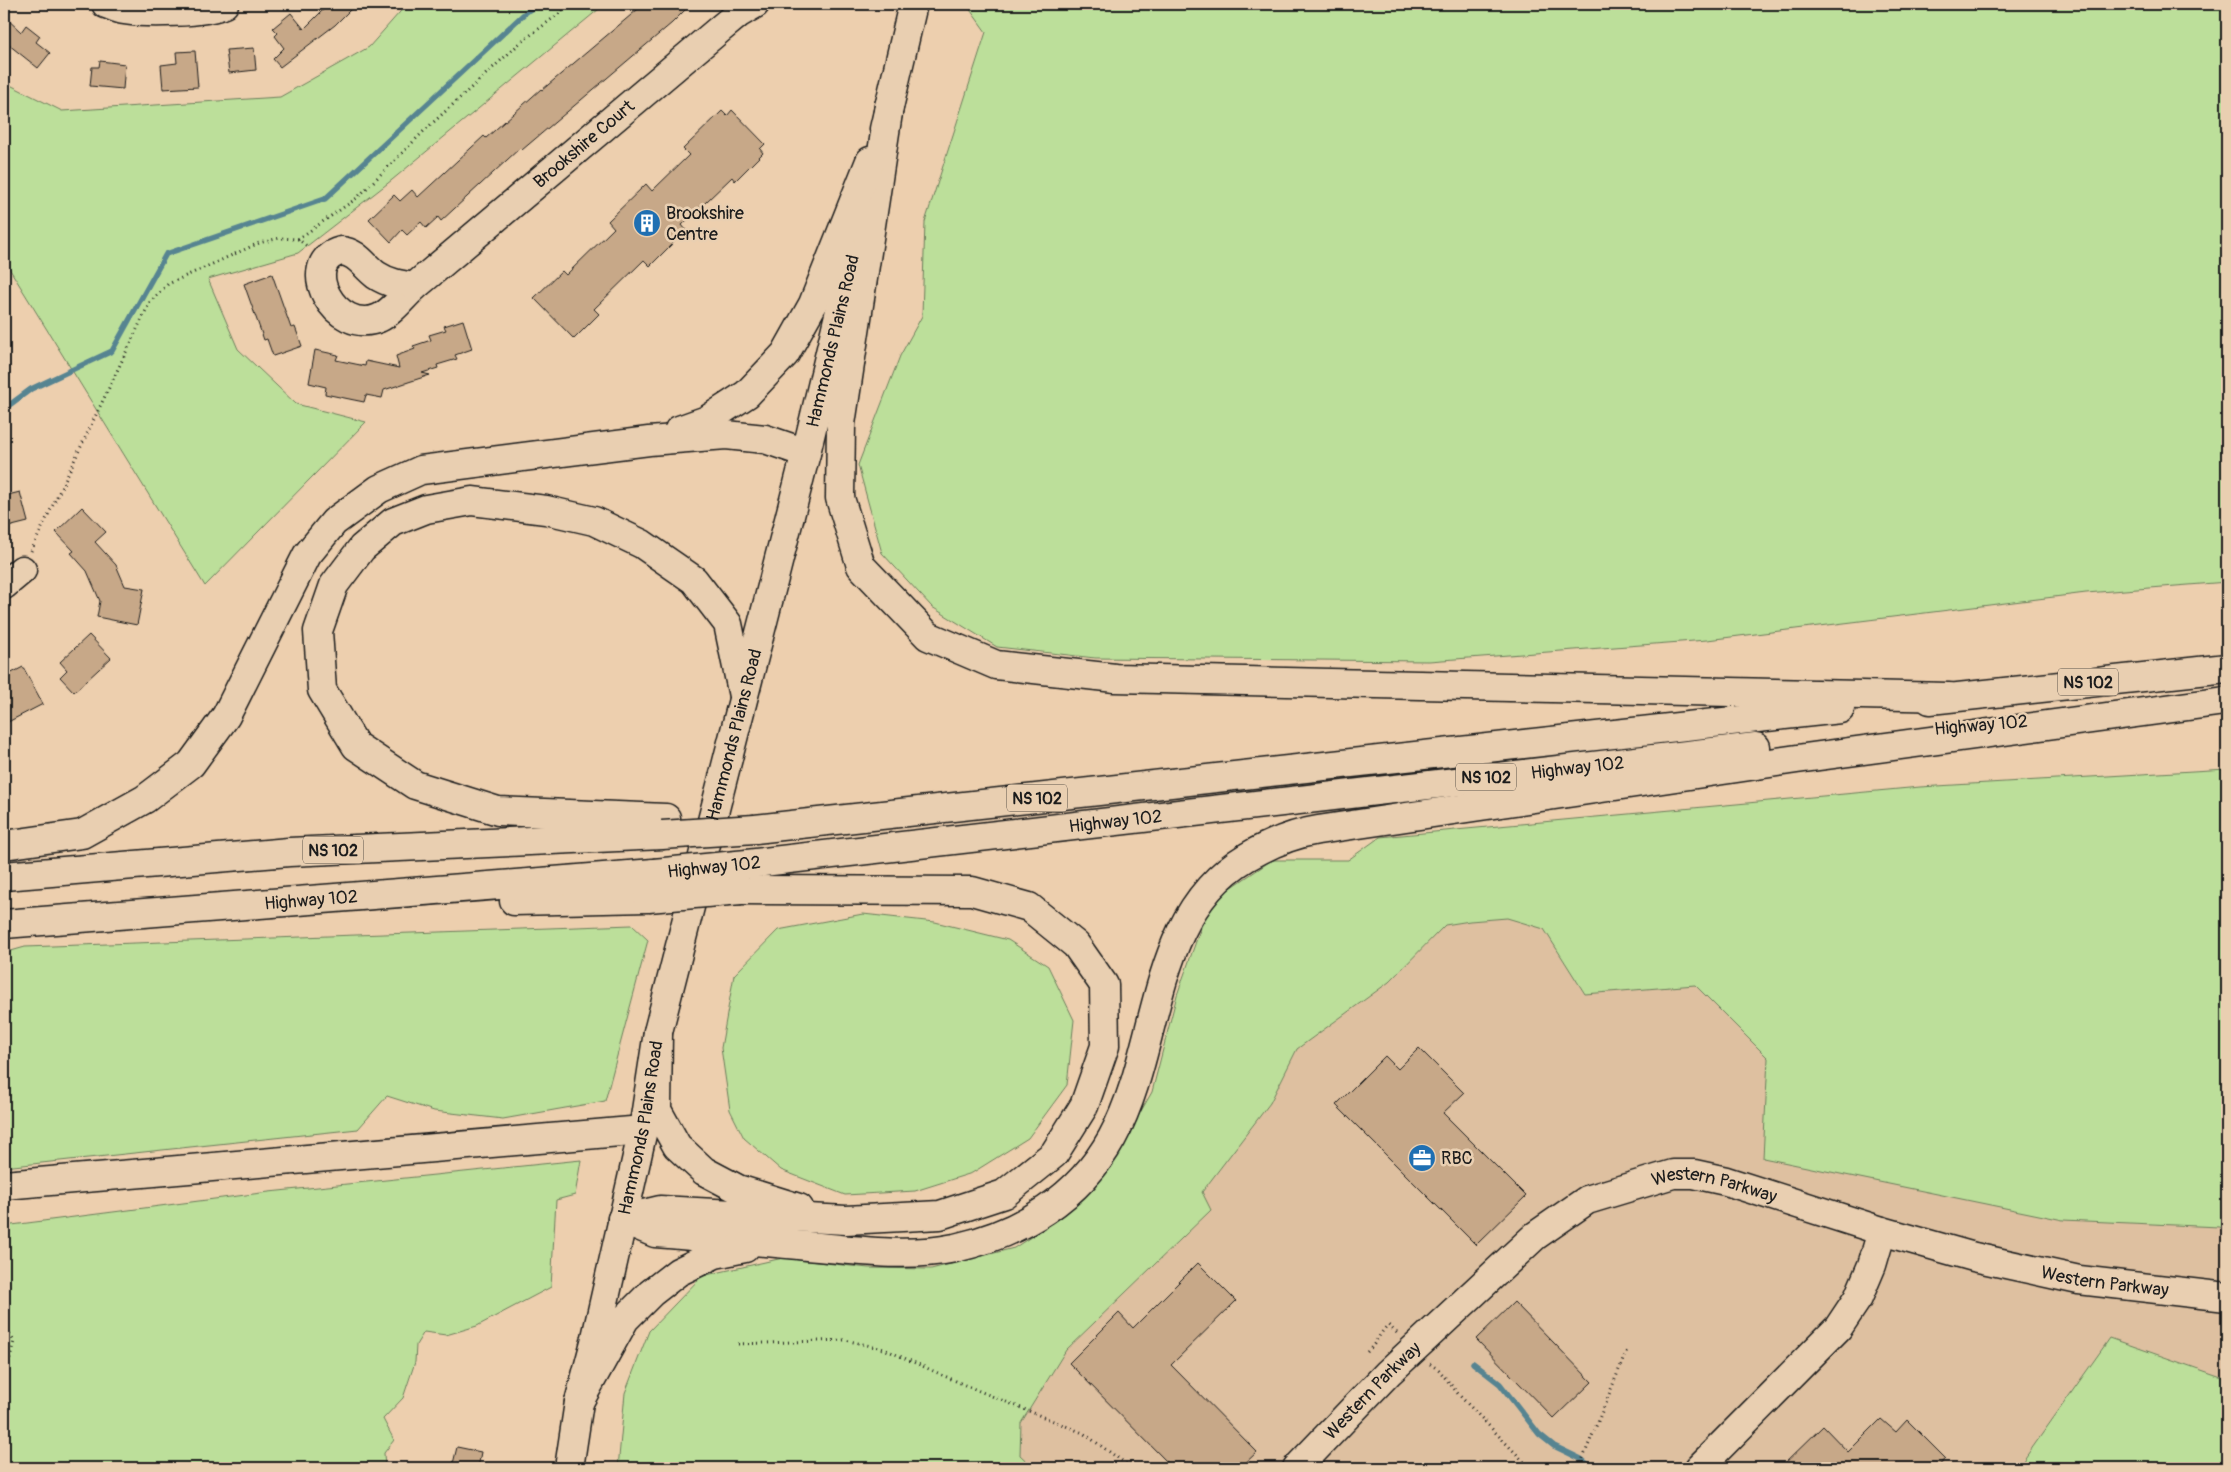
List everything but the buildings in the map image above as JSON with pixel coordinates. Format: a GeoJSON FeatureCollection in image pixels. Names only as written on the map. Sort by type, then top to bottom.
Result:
{"type":"FeatureCollection","features":[{"type":"Feature","properties":{"kind":"main road"},"geometry":{"type":"LineString","coordinates":[[106,4],[124,10],[167,12],[214,9],[224,4]]}},
{"type":"Feature","properties":{"kind":"main road","name":"Brookshire Court"},"geometry":{"type":"LineString","coordinates":[[324,260],[320,272],[321,279],[329,299],[339,313],[355,320],[366,321],[382,316],[720,29],[738,14],[755,4]]}},
{"type":"Feature","properties":{"kind":"main road","name":"Hammonds Plains Road"},"geometry":{"type":"LineString","coordinates":[[569,1468],[579,1402],[643,1130],[658,1032],[806,453],[912,4]]}},
{"type":"Feature","properties":{"kind":"main road"},"geometry":{"type":"LineString","coordinates":[[649,441],[707,420],[747,394],[785,354],[813,304],[887,115]]}},
{"type":"Feature","properties":{"kind":"main road"},"geometry":{"type":"LineString","coordinates":[[887,115],[841,424],[840,498],[861,566],[928,636],[996,666],[1115,678],[1949,698]]}},
{"type":"Feature","properties":{"kind":"main road"},"geometry":{"type":"LineString","coordinates":[[324,260],[334,252],[348,251],[353,253],[383,279],[414,287]]}},
{"type":"Feature","properties":{"kind":"main road"},"geometry":{"type":"LineString","coordinates":[[4,845],[82,834],[145,799],[191,764],[226,716],[307,555],[334,522],[379,490],[421,470],[649,441],[726,435],[765,439],[806,453]]}},
{"type":"Feature","properties":{"kind":"main road"},"geometry":{"type":"LineString","coordinates":[[664,827],[498,811],[415,785],[356,746],[322,690],[318,631],[334,585],[362,548],[393,522],[426,509],[472,502],[546,510],[594,521],[642,544],[694,580],[728,624],[743,696]]}},
{"type":"Feature","properties":{"kind":"main road","name":"Highway 102"},"geometry":{"type":"LineString","coordinates":[[4,876],[289,852],[664,827],[883,815],[2227,668]]}},
{"type":"Feature","properties":{"kind":"main road"},"geometry":{"type":"LineString","coordinates":[[622,1219],[655,1232],[875,1253],[926,1252],[954,1248],[999,1236],[1025,1224],[1066,1196],[1088,1173],[1116,1130],[1130,1095],[1177,940],[1196,903],[1209,887],[1229,869],[1263,848],[1284,839],[1318,830],[1797,759],[2226,701]]}},
{"type":"Feature","properties":{"kind":"main road","name":"Highway 102"},"geometry":{"type":"LineString","coordinates":[[4,924],[195,910],[651,885],[744,877],[1599,764],[1807,741],[2226,701]]}},
{"type":"Feature","properties":{"kind":"main road"},"geometry":{"type":"LineString","coordinates":[[622,1219],[660,1210],[846,1220],[940,1215],[1004,1194],[1054,1154],[1084,1106],[1105,1046],[1104,985],[1076,945],[1029,907],[972,891],[744,877]]}},
{"type":"Feature","properties":{"kind":"main road"},"geometry":{"type":"LineString","coordinates":[[658,1032],[657,1110],[678,1146],[704,1171],[738,1189],[846,1220]]}},
{"type":"Feature","properties":{"kind":"main road"},"geometry":{"type":"LineString","coordinates":[[4,1185],[643,1130]]}},
{"type":"Feature","properties":{"kind":"main road","name":"Western Parkway"},"geometry":{"type":"LineString","coordinates":[[1297,1468],[1388,1373],[1535,1236],[1587,1200],[1673,1174],[1694,1174],[1726,1181],[1882,1231],[1974,1257],[2079,1280],[2227,1297]]}},
{"type":"Feature","properties":{"kind":"main road"},"geometry":{"type":"LineString","coordinates":[[1698,1468],[1838,1328],[1858,1298],[1872,1265],[1882,1231]]}},
{"type":"Feature","properties":{"kind":"main road"},"geometry":{"type":"LineString","coordinates":[[579,1402],[625,1319],[651,1293],[678,1272],[715,1254],[772,1242]]}},
{"type":"Feature","properties":{"kind":"path"},"geometry":{"type":"LineString","coordinates":[[298,239],[357,198],[425,130],[512,50],[572,4]]}},
{"type":"Feature","properties":{"kind":"path"},"geometry":{"type":"LineString","coordinates":[[13,578],[150,302],[168,284],[260,243],[280,238],[298,239],[324,260]]}},
{"type":"Feature","properties":{"kind":"path"},"geometry":{"type":"LineString","coordinates":[[1367,1352],[1376,1343],[1377,1336],[1388,1324],[1402,1339]]}},
{"type":"Feature","properties":{"kind":"path"},"geometry":{"type":"LineString","coordinates":[[4,1326],[14,1341],[4,1382]]}},
{"type":"Feature","properties":{"kind":"path"},"geometry":{"type":"LineString","coordinates":[[738,1344],[845,1340],[884,1349],[967,1386],[1083,1433],[1132,1468]]}},
{"type":"Feature","properties":{"kind":"path"},"geometry":{"type":"LineString","coordinates":[[1579,1468],[1627,1350]]}},
{"type":"Feature","properties":{"kind":"path"},"geometry":{"type":"LineString","coordinates":[[1425,1361],[1438,1370],[1459,1395],[1530,1468]]}},
{"type":"Feature","properties":{"kind":"shaded area"},"geometry":{"type":"Polygon","coordinates":[[[1507,918],[1544,929],[1585,994],[1695,984],[1768,1058],[1763,1158],[2219,1227],[2227,1233],[2227,1379],[2110,1338],[2018,1468],[1034,1468],[1020,1455],[1021,1423],[1066,1350],[1127,1290],[1270,1103],[1297,1049],[1389,982],[1445,925],[1507,918]]]}},
{"type":"Feature","properties":{"kind":"green space"},"geometry":{"type":"Polygon","coordinates":[[[407,4],[605,4],[392,180],[298,253],[208,279],[238,349],[296,404],[366,422],[205,586],[4,260],[4,82],[62,111],[280,97],[369,47],[407,4]]]}},
{"type":"Feature","properties":{"kind":"green space"},"geometry":{"type":"Polygon","coordinates":[[[966,4],[2227,4],[2227,582],[2086,593],[1707,640],[1429,661],[1095,658],[997,647],[932,607],[882,553],[858,465],[900,356],[922,316],[925,222],[986,32],[966,4]]]}},
{"type":"Feature","properties":{"kind":"green space"},"geometry":{"type":"Polygon","coordinates":[[[2227,769],[2227,1233],[2219,1227],[2063,1220],[1763,1158],[1768,1058],[1695,985],[1585,994],[1544,929],[1507,918],[1470,921],[1445,925],[1389,982],[1297,1049],[1270,1103],[1202,1192],[1211,1210],[1066,1350],[1021,1423],[1020,1455],[1034,1468],[618,1468],[625,1393],[649,1331],[702,1276],[783,1258],[868,1268],[931,1269],[1014,1248],[1063,1216],[1108,1168],[1152,1092],[1177,995],[1210,902],[1272,860],[1348,860],[1380,837],[1920,787],[2227,769]]]}},
{"type":"Feature","properties":{"kind":"green space"},"geometry":{"type":"Polygon","coordinates":[[[863,914],[935,922],[1008,940],[1048,966],[1074,1020],[1067,1085],[1028,1138],[972,1173],[915,1191],[845,1195],[781,1170],[744,1138],[730,1110],[721,1048],[734,975],[778,930],[863,914]]]}},
{"type":"Feature","properties":{"kind":"green space"},"geometry":{"type":"Polygon","coordinates":[[[632,925],[648,940],[605,1101],[503,1119],[434,1111],[387,1096],[358,1129],[4,1167],[4,953],[25,947],[632,925]]]}},
{"type":"Feature","properties":{"kind":"green space"},"geometry":{"type":"Polygon","coordinates":[[[581,1160],[575,1195],[556,1200],[551,1287],[477,1326],[446,1335],[424,1332],[416,1345],[415,1362],[403,1398],[383,1419],[394,1440],[384,1453],[385,1468],[4,1468],[4,1226],[269,1192],[581,1160]]]}},
{"type":"Feature","properties":{"kind":"green space"},"geometry":{"type":"Polygon","coordinates":[[[2110,1338],[2227,1379],[2227,1468],[2018,1468],[2110,1338]]]}},
{"type":"Feature","properties":{"kind":"waterway"},"geometry":{"type":"LineString","coordinates":[[4,409],[31,389],[112,351],[166,254],[325,199],[537,4]]}},
{"type":"Feature","properties":{"kind":"waterway"},"geometry":{"type":"LineString","coordinates":[[1473,1363],[1500,1384],[1539,1434],[1554,1446],[1581,1459],[1592,1468]]}},
{"type":"Feature","properties":{"kind":"place","name":"Brookshire Centre"},"geometry":{"type":"Point","coordinates":[647,223]}},
{"type":"Feature","properties":{"kind":"place","name":"RBC"},"geometry":{"type":"Point","coordinates":[1422,1158]}}]}
